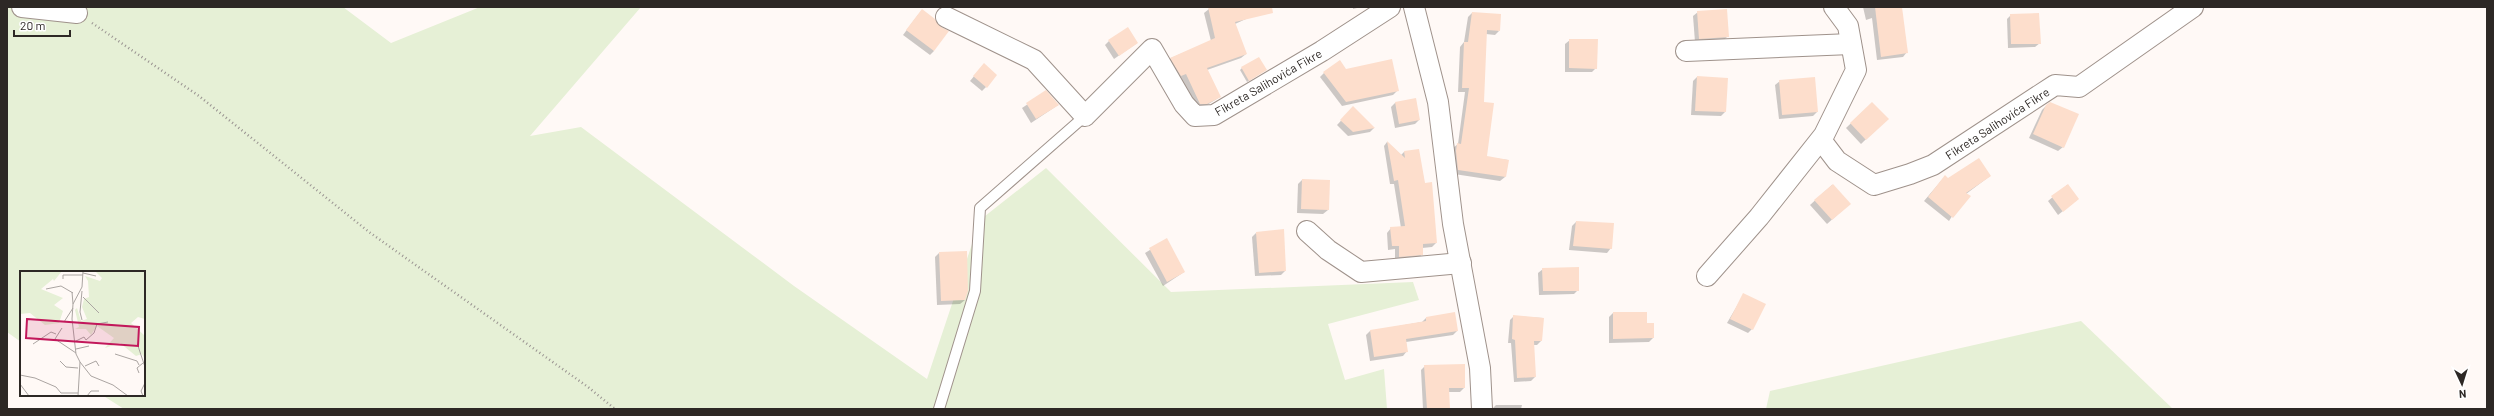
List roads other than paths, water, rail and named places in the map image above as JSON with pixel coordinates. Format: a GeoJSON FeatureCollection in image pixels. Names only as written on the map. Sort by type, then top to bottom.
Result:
{"type":"FeatureCollection","features":[{"type":"Feature","properties":{"kind":"street"},"geometry":{"type":"LineString","coordinates":[[22,7],[77,13]]}},
{"type":"Feature","properties":{"kind":"street","name":"Fikreta Salihovića Fikre"},"geometry":{"type":"LineString","coordinates":[[1085,116],[1152,48],[1184,104],[1195,116],[1214,115],[1322,52],[1390,7]]}},
{"type":"Feature","properties":{"kind":"street"},"geometry":{"type":"LineString","coordinates":[[1414,7],[1438,102],[1461,263],[1480,368],[1482,409]]}},
{"type":"Feature","properties":{"kind":"street"},"geometry":{"type":"LineString","coordinates":[[1707,276],[1759,217],[1821,140],[1856,70],[1848,26],[1834,7]]}},
{"type":"Feature","properties":{"kind":"street","name":"Fikreta Salihovića Fikre"},"geometry":{"type":"LineString","coordinates":[[1821,140],[1837,161],[1874,185],[1910,174],[1933,164],[2055,85],[2079,87],[2193,7]]}},
{"type":"Feature","properties":{"kind":"street"},"geometry":{"type":"LineString","coordinates":[[946,16],[1034,60],[1085,116]]}},
{"type":"Feature","properties":{"kind":"street"},"geometry":{"type":"LineString","coordinates":[[1686,51],[1851,44]]}},
{"type":"Feature","properties":{"kind":"street"},"geometry":{"type":"LineString","coordinates":[[1307,231],[1328,250],[1361,272],[1461,263]]}},
{"type":"Feature","properties":{"kind":"lane"},"geometry":{"type":"LineString","coordinates":[[940,409],[975,292],[980,208],[1085,116]]}}]}
